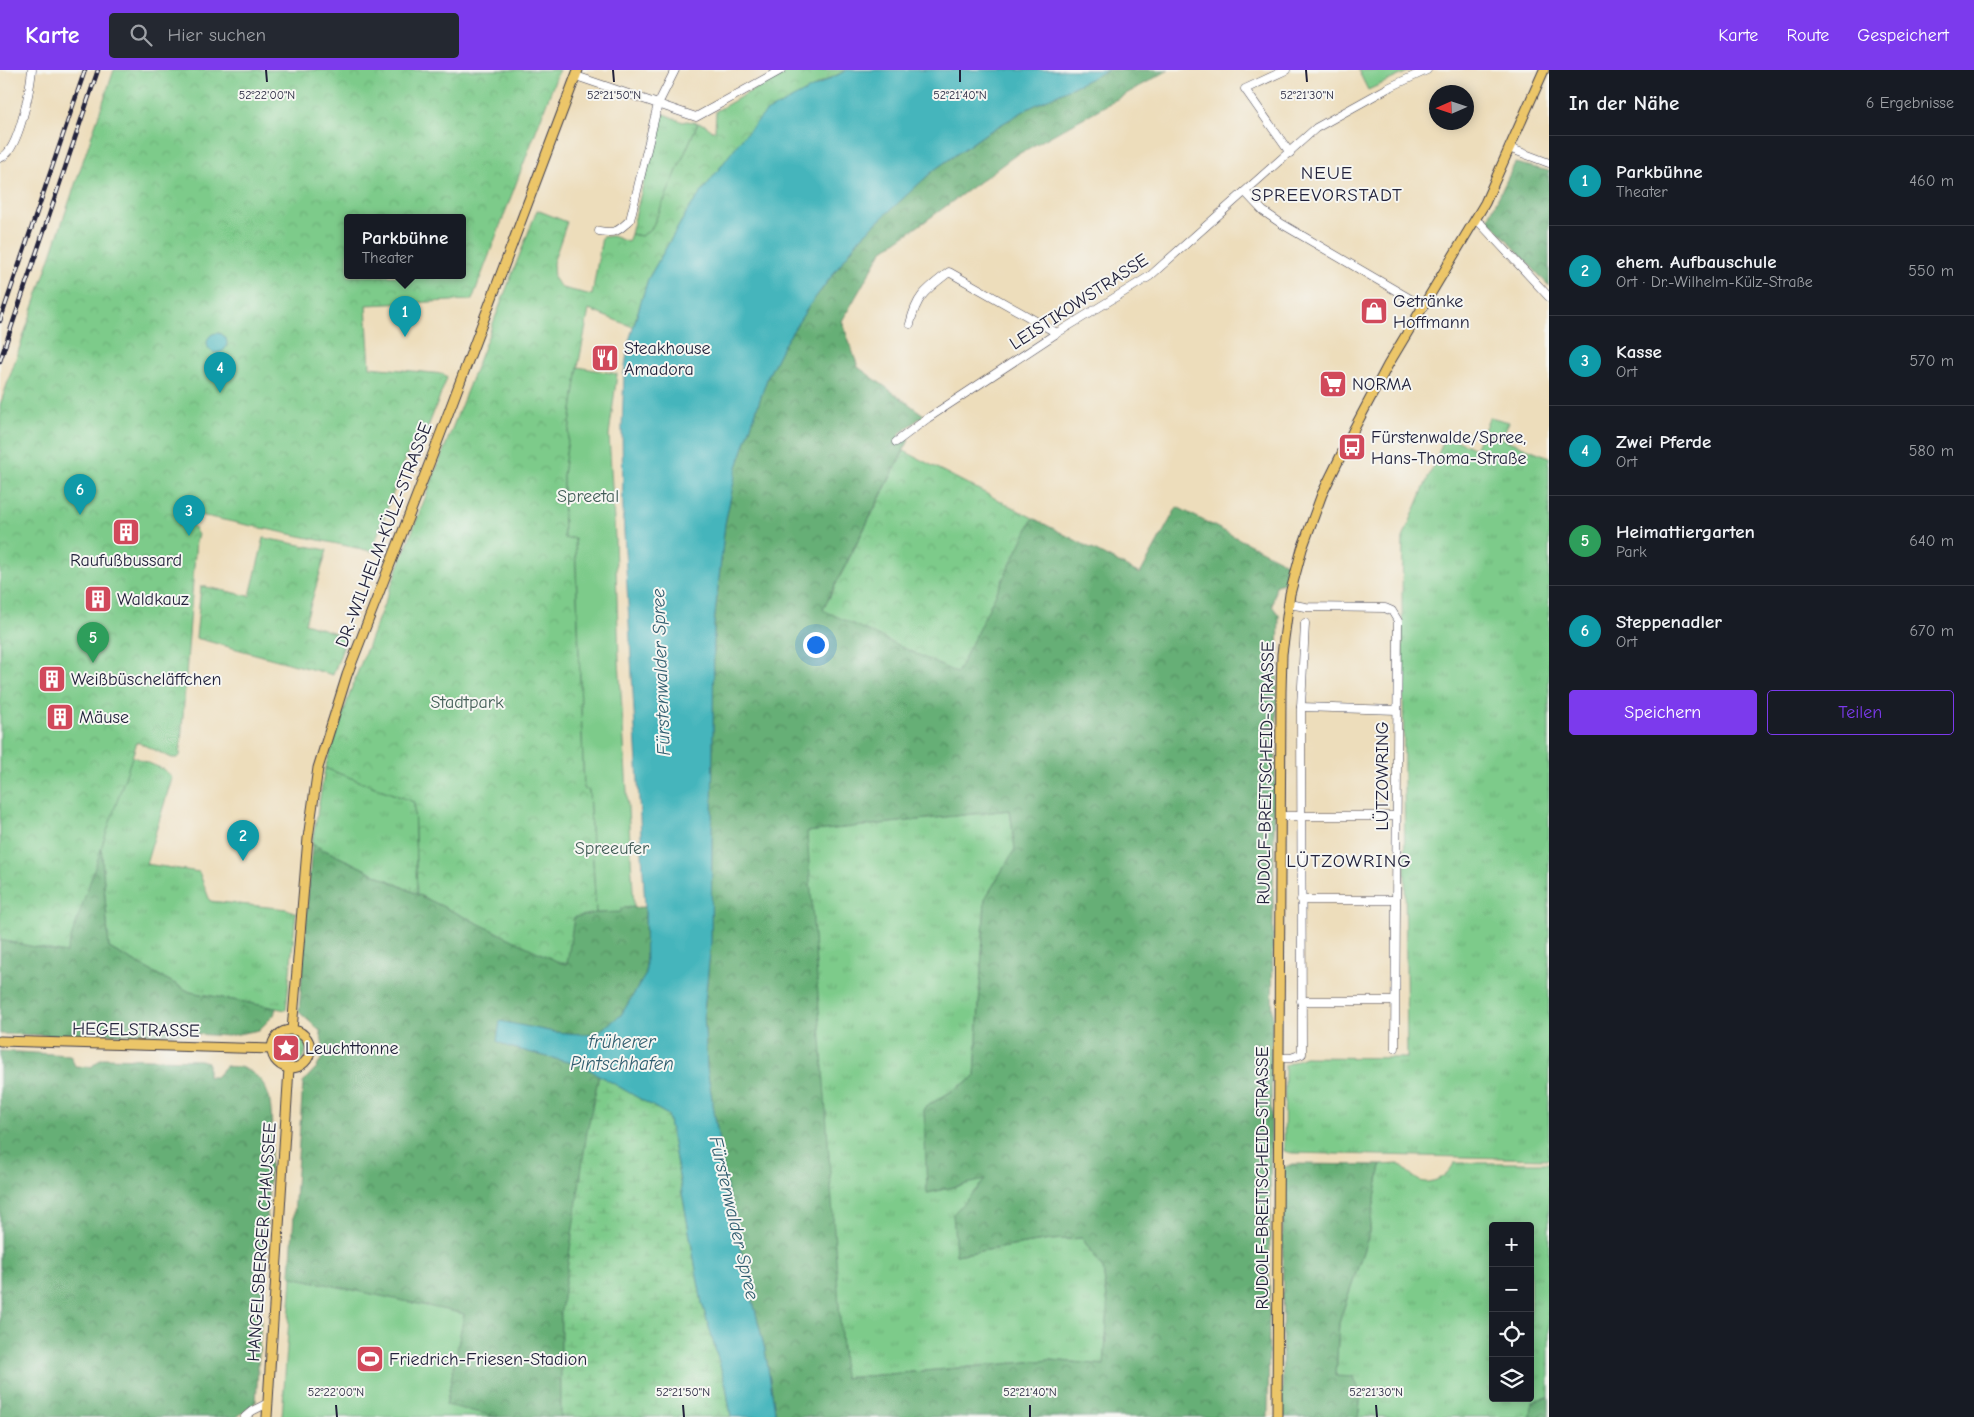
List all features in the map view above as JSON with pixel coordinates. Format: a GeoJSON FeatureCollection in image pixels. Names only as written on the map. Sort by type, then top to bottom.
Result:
{"type":"FeatureCollection","features":[{"type":"Feature","properties":{"kind":"main road","name":"RUDOLF-BREITSCHEID-STRASSE"},"geometry":{"type":"LineString","coordinates":[[1277,1417],[1281,692],[1282,654],[1288,604],[1302,549],[1322,494],[1388,365],[1490,192],[1544,70]]}},
{"type":"Feature","properties":{"kind":"main road","name":"DR.-WILHELM-KÜLZ-STRASSE"},"geometry":{"type":"LineString","coordinates":[[292,1030],[308,838],[318,768],[347,675],[577,73]]}},
{"type":"Feature","properties":{"kind":"main road"},"geometry":{"type":"LineString","coordinates":[[292,1030],[300,1032],[305,1036],[310,1048],[310,1055],[302,1065],[289,1068],[278,1064],[274,1059],[272,1049],[277,1036],[282,1032],[292,1030]]}},
{"type":"Feature","properties":{"kind":"main road","name":"HEGELSTRASSE"},"geometry":{"type":"LineString","coordinates":[[0,1041],[272,1049]]}},
{"type":"Feature","properties":{"kind":"main road","name":"HANGELSBERGER CHAUSSEE"},"geometry":{"type":"LineString","coordinates":[[267,1417],[289,1068]]}},
{"type":"Feature","properties":{"kind":"street"},"geometry":{"type":"LineString","coordinates":[[0,158],[4,157],[11,149],[20,125],[29,95],[32,70]]}},
{"type":"Feature","properties":{"kind":"street"},"geometry":{"type":"LineString","coordinates":[[600,232],[618,232],[630,220],[658,104],[675,70]]}},
{"type":"Feature","properties":{"kind":"street"},"geometry":{"type":"LineString","coordinates":[[577,73],[696,117],[781,70]]}},
{"type":"Feature","properties":{"kind":"street"},"geometry":{"type":"LineString","coordinates":[[1286,70],[1245,89],[1290,153]]}},
{"type":"Feature","properties":{"kind":"street","name":"LEISTIKOWSTRASSE"},"geometry":{"type":"LineString","coordinates":[[896,442],[928,418],[1150,276],[1316,128],[1388,88],[1427,70]]}},
{"type":"Feature","properties":{"kind":"street"},"geometry":{"type":"LineString","coordinates":[[1509,148],[1549,164]]}},
{"type":"Feature","properties":{"kind":"street"},"geometry":{"type":"LineString","coordinates":[[1245,192],[1263,211],[1282,224],[1424,306]]}},
{"type":"Feature","properties":{"kind":"street"},"geometry":{"type":"LineString","coordinates":[[1475,220],[1481,224],[1549,297]]}},
{"type":"Feature","properties":{"kind":"street"},"geometry":{"type":"LineString","coordinates":[[910,324],[914,306],[924,292],[949,272],[1057,334]]}},
{"type":"Feature","properties":{"kind":"street","name":"LÜTZOWRING"},"geometry":{"type":"LineString","coordinates":[[1288,604],[1306,607],[1370,606],[1385,608],[1392,611],[1398,623],[1395,1048]]}},
{"type":"Feature","properties":{"kind":"street"},"geometry":{"type":"LineString","coordinates":[[1279,1058],[1291,1058],[1302,1054],[1301,707],[1305,623]]}},
{"type":"Feature","properties":{"kind":"street"},"geometry":{"type":"LineString","coordinates":[[1301,707],[1397,710]]}},
{"type":"Feature","properties":{"kind":"street"},"geometry":{"type":"LineString","coordinates":[[1280,816],[1396,816]]}},
{"type":"Feature","properties":{"kind":"street"},"geometry":{"type":"LineString","coordinates":[[1301,900],[1395,900]]}},
{"type":"Feature","properties":{"kind":"street"},"geometry":{"type":"LineString","coordinates":[[1301,1001],[1394,1001]]}},
{"type":"Feature","properties":{"kind":"street"},"geometry":{"type":"LineString","coordinates":[[245,1417],[252,1411],[268,1404]]}},
{"type":"Feature","properties":{"kind":"green space"},"geometry":{"type":"Polygon","coordinates":[[[114,70],[559,70],[472,300],[366,305],[370,367],[444,374],[447,378],[419,450],[409,450],[375,542],[378,546],[375,550],[371,551],[195,514],[192,525],[198,535],[196,540],[180,756],[172,758],[137,742],[66,953],[0,940],[0,405],[114,70]]]}},
{"type":"Feature","properties":{"kind":"green space","name":"Stadtpark"},"geometry":{"type":"Polygon","coordinates":[[[788,70],[847,70],[816,85],[688,210],[648,279],[633,327],[589,310],[578,367],[563,476],[564,538],[575,538],[584,789],[589,789],[596,913],[574,917],[567,963],[561,963],[417,894],[414,802],[325,768],[353,684],[537,210],[567,222],[553,263],[554,279],[562,288],[592,295],[602,237],[612,236],[628,242],[631,234],[641,236],[651,230],[698,123],[706,125],[711,131],[715,130],[716,111],[788,70]]]}},
{"type":"Feature","properties":{"kind":"green space"},"geometry":{"type":"Polygon","coordinates":[[[1108,70],[1169,70],[1013,157],[882,251],[842,321],[858,367],[924,415],[898,435],[909,440],[823,609],[957,673],[1033,518],[1140,574],[1177,507],[1286,563],[1288,570],[1284,583],[1276,585],[1272,606],[1279,615],[1274,836],[1268,1417],[776,1417],[765,1350],[725,1179],[707,1068],[704,1012],[711,942],[714,624],[725,524],[737,467],[768,376],[783,346],[809,306],[861,237],[934,170],[985,134],[1029,108],[1108,70]],[[1010,810],[807,832],[844,1378],[1050,1360],[1104,1365],[1108,1306],[1103,1269],[1082,1238],[1050,1240],[956,1255],[953,1214],[985,1180],[927,1193],[924,1108],[975,1077],[985,899],[1015,849],[1010,810]]]}},
{"type":"Feature","properties":{"kind":"green space"},"geometry":{"type":"Polygon","coordinates":[[[1358,70],[1412,70],[1368,90],[1358,70]]]}},
{"type":"Feature","properties":{"kind":"green space"},"geometry":{"type":"Polygon","coordinates":[[[664,114],[683,122],[698,123],[651,230],[641,236],[631,234],[659,118],[664,114]]]}},
{"type":"Feature","properties":{"kind":"green space"},"geometry":{"type":"Polygon","coordinates":[[[1515,163],[1549,171],[1549,286],[1488,219],[1515,163]]]}},
{"type":"Feature","properties":{"kind":"green space","name":"Spreetal"},"geometry":{"type":"Polygon","coordinates":[[[578,367],[617,374],[609,435],[619,660],[634,907],[621,908],[621,912],[596,913],[589,790],[584,789],[575,538],[564,538],[563,476],[578,367]]]}},
{"type":"Feature","properties":{"kind":"green space"},"geometry":{"type":"Polygon","coordinates":[[[1490,417],[1509,422],[1501,438],[1549,457],[1549,1159],[1292,1153],[1284,1151],[1285,1065],[1305,1057],[1407,1058],[1403,538],[1446,435],[1475,449],[1490,417]]]}},
{"type":"Feature","properties":{"kind":"green space"},"geometry":{"type":"Polygon","coordinates":[[[904,451],[1033,518],[957,673],[823,610],[904,451]]]}},
{"type":"Feature","properties":{"kind":"green space"},"geometry":{"type":"Polygon","coordinates":[[[264,538],[327,550],[305,623],[347,637],[333,675],[196,638],[201,586],[250,596],[264,538]]]}},
{"type":"Feature","properties":{"kind":"green space"},"geometry":{"type":"Polygon","coordinates":[[[132,756],[165,770],[172,778],[146,864],[199,872],[210,901],[287,909],[296,913],[286,1010],[190,992],[109,948],[101,845],[132,756]]]}},
{"type":"Feature","properties":{"kind":"green space"},"geometry":{"type":"Polygon","coordinates":[[[325,768],[414,802],[417,894],[312,844],[325,768]]]}},
{"type":"Feature","properties":{"kind":"green space"},"geometry":{"type":"Polygon","coordinates":[[[1010,810],[1015,849],[985,899],[975,1077],[924,1108],[928,1193],[986,1179],[956,1255],[1050,1240],[1082,1238],[1103,1269],[1108,1306],[1105,1365],[1050,1360],[843,1378],[804,832],[1010,810]]]}},
{"type":"Feature","properties":{"kind":"green space"},"geometry":{"type":"Polygon","coordinates":[[[312,844],[561,963],[567,963],[574,917],[596,913],[620,912],[620,908],[645,907],[646,974],[621,1015],[594,1035],[554,1032],[500,1022],[498,1041],[509,1047],[583,1066],[599,1075],[587,1132],[561,1312],[561,1417],[497,1417],[446,1405],[464,1314],[292,1277],[290,1274],[303,1082],[317,1067],[322,1058],[323,1046],[320,1031],[299,1012],[312,844]]]}},
{"type":"Feature","properties":{"kind":"green space"},"geometry":{"type":"Polygon","coordinates":[[[101,845],[109,948],[190,992],[276,1008],[274,1015],[259,1030],[228,1036],[178,1033],[154,1035],[107,1034],[87,1029],[79,1036],[0,1034],[0,940],[66,953],[101,845]]]}},
{"type":"Feature","properties":{"kind":"green space"},"geometry":{"type":"Polygon","coordinates":[[[291,1034],[297,1035],[305,1043],[305,1055],[297,1063],[291,1064],[285,1063],[277,1055],[276,1049],[277,1043],[285,1035],[291,1034]]]}},
{"type":"Feature","properties":{"kind":"green space"},"geometry":{"type":"Polygon","coordinates":[[[0,1051],[70,1055],[75,1066],[91,1067],[102,1058],[200,1060],[208,1062],[208,1077],[216,1077],[226,1066],[238,1067],[254,1074],[266,1088],[269,1097],[272,1134],[256,1402],[237,1417],[0,1417],[0,1051]]]}},
{"type":"Feature","properties":{"kind":"green space"},"geometry":{"type":"Polygon","coordinates":[[[599,1075],[668,1115],[702,1303],[726,1386],[731,1417],[561,1417],[561,1312],[587,1132],[599,1075]]]}},
{"type":"Feature","properties":{"kind":"green space"},"geometry":{"type":"Polygon","coordinates":[[[1454,1163],[1549,1163],[1549,1397],[1534,1401],[1534,1222],[1489,1222],[1489,1402],[1532,1402],[1531,1417],[1358,1417],[1361,1395],[1336,1377],[1339,1322],[1368,1237],[1381,1165],[1399,1164],[1423,1182],[1439,1179],[1448,1172],[1454,1163]]]}},
{"type":"Feature","properties":{"kind":"green space"},"geometry":{"type":"Polygon","coordinates":[[[1292,1164],[1381,1165],[1368,1237],[1339,1322],[1336,1376],[1354,1377],[1361,1395],[1358,1417],[1282,1417],[1283,1168],[1292,1164]]]}},
{"type":"Feature","properties":{"kind":"green space","name":"Friedrich-Friesen-Stadion"},"geometry":{"type":"Polygon","coordinates":[[[292,1277],[464,1314],[446,1405],[497,1417],[282,1417],[292,1277]]]}},
{"type":"Feature","properties":{"kind":"green space"},"geometry":{"type":"Polygon","coordinates":[[[1549,1397],[1549,1417],[1531,1417],[1532,1402],[1549,1397]]]}},
{"type":"Feature","properties":{"kind":"water"},"geometry":{"type":"Polygon","coordinates":[[[847,70],[1108,70],[1029,108],[985,134],[934,170],[861,237],[809,306],[783,346],[768,376],[737,467],[725,524],[714,624],[711,942],[704,1012],[707,1068],[725,1179],[765,1350],[776,1417],[731,1417],[726,1386],[702,1303],[668,1115],[583,1066],[509,1047],[497,1041],[500,1021],[554,1032],[594,1035],[621,1015],[646,974],[645,907],[623,515],[622,428],[624,373],[629,341],[648,279],[688,210],[743,137],[766,112],[847,70]]]}},
{"type":"Feature","properties":{"kind":"water"},"geometry":{"type":"Polygon","coordinates":[[[213,333],[221,333],[227,339],[227,347],[221,353],[213,353],[207,347],[207,339],[213,333]]]}},
{"type":"Feature","properties":{"kind":"railway"},"geometry":{"type":"LineString","coordinates":[[0,321],[85,70]]}},
{"type":"Feature","properties":{"kind":"railway"},"geometry":{"type":"LineString","coordinates":[[0,361],[98,70]]}},
{"type":"Feature","properties":{"kind":"place","name":"Getränke Hoffmann"},"geometry":{"type":"Point","coordinates":[1374,311]}},
{"type":"Feature","properties":{"kind":"place","name":"Parkbühne"},"geometry":{"type":"Point","coordinates":[405,337]}},
{"type":"Feature","properties":{"kind":"place","name":"Steakhouse Amadora"},"geometry":{"type":"Point","coordinates":[605,358]}},
{"type":"Feature","properties":{"kind":"place","name":"NORMA"},"geometry":{"type":"Point","coordinates":[1333,384]}},
{"type":"Feature","properties":{"kind":"place","name":"Zwei Pferde"},"geometry":{"type":"Point","coordinates":[220,393]}},
{"type":"Feature","properties":{"kind":"place","name":"Fürstenwalde/Spree, Hans-Thoma-Straße"},"geometry":{"type":"Point","coordinates":[1352,447]}},
{"type":"Feature","properties":{"kind":"place","name":"Steppenadler"},"geometry":{"type":"Point","coordinates":[80,515]}},
{"type":"Feature","properties":{"kind":"place","name":"Raufußbussard"},"geometry":{"type":"Point","coordinates":[126,532]}},
{"type":"Feature","properties":{"kind":"place","name":"Kasse"},"geometry":{"type":"Point","coordinates":[189,536]}},
{"type":"Feature","properties":{"kind":"place","name":"Waldkauz"},"geometry":{"type":"Point","coordinates":[98,599]}},
{"type":"Feature","properties":{"kind":"place","name":"Heimattiergarten"},"geometry":{"type":"Point","coordinates":[93,663]}},
{"type":"Feature","properties":{"kind":"place","name":"Weißbüscheläffchen"},"geometry":{"type":"Point","coordinates":[52,679]}},
{"type":"Feature","properties":{"kind":"place","name":"Mäuse"},"geometry":{"type":"Point","coordinates":[60,717]}},
{"type":"Feature","properties":{"kind":"place","name":"ehem. Aufbauschule"},"geometry":{"type":"Point","coordinates":[243,861]}},
{"type":"Feature","properties":{"kind":"place","name":"Leuchttonne"},"geometry":{"type":"Point","coordinates":[286,1048]}},
{"type":"Feature","properties":{"kind":"place","name":"Friedrich-Friesen-Stadion"},"geometry":{"type":"Point","coordinates":[370,1359]}},
{"type":"Feature","properties":{"kind":"district","name":"NEUE SPREEVORSTADT"},"geometry":{"type":"Point","coordinates":[1327,184]}},
{"type":"Feature","properties":{"kind":"district","name":"LÜTZOWRING"},"geometry":{"type":"Point","coordinates":[1349,861]}},
{"type":"Feature","properties":{"kind":"water label","name":"Fürstenwalder Spree"},"geometry":{"type":"Point","coordinates":[661,672]}},
{"type":"Feature","properties":{"kind":"water label","name":"früherer Pintschhafen"},"geometry":{"type":"Point","coordinates":[622,1053]}},
{"type":"Feature","properties":{"kind":"water label","name":"Fürstenwalder Spree"},"geometry":{"type":"Point","coordinates":[734,1218]}},
{"type":"Feature","properties":{"kind":"park label","name":"Spreeufer"},"geometry":{"type":"Point","coordinates":[612,848]}}]}
